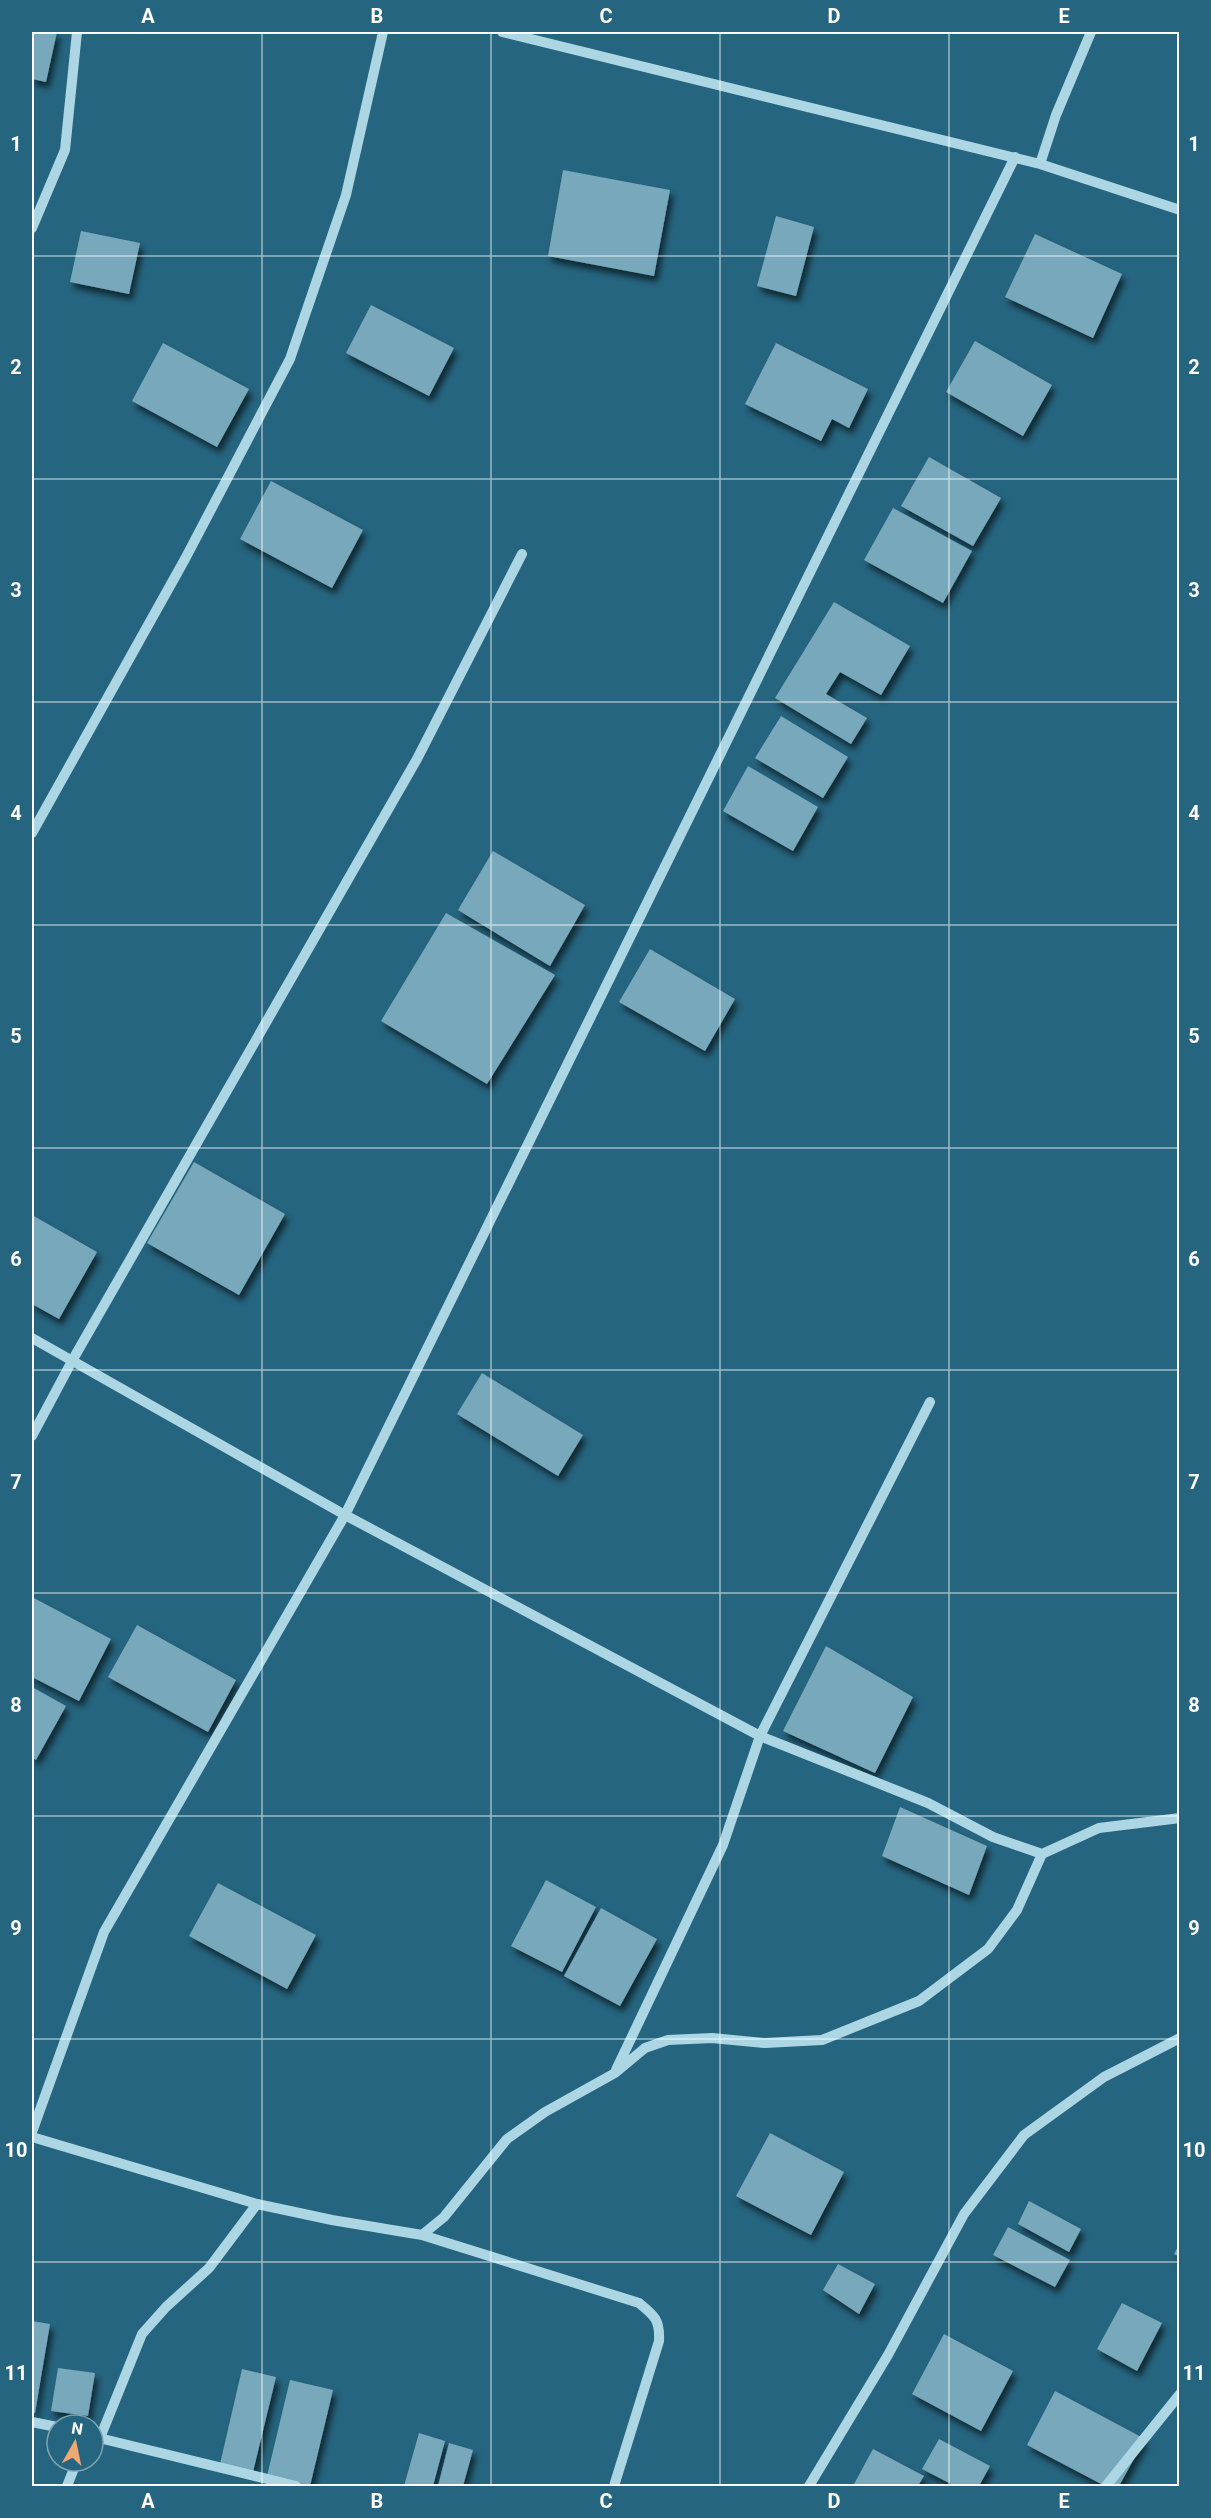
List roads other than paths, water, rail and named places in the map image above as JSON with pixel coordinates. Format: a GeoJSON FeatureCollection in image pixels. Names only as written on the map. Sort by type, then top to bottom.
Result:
{"type":"FeatureCollection","features":[{"type":"Feature","properties":{"kind":"street"},"geometry":{"type":"LineString","coordinates":[[32,228],[64,150],[77,32]]}},
{"type":"Feature","properties":{"kind":"street"},"geometry":{"type":"LineString","coordinates":[[32,833],[185,559],[290,359],[346,195],[383,32]]}},
{"type":"Feature","properties":{"kind":"street"},"geometry":{"type":"LineString","coordinates":[[502,32],[1015,157],[1179,210]]}},
{"type":"Feature","properties":{"kind":"street"},"geometry":{"type":"LineString","coordinates":[[1040,164],[1056,115],[1091,32]]}},
{"type":"Feature","properties":{"kind":"street"},"geometry":{"type":"LineString","coordinates":[[614,2487],[659,2341],[660,2325],[652,2314],[639,2303],[422,2235],[332,2220],[257,2204],[32,2134],[104,1932],[345,1515],[1015,157]]}},
{"type":"Feature","properties":{"kind":"street"},"geometry":{"type":"LineString","coordinates":[[32,1436],[72,1361],[417,759],[522,554]]}},
{"type":"Feature","properties":{"kind":"street"},"geometry":{"type":"LineString","coordinates":[[32,1338],[345,1515],[760,1736],[928,1803],[993,1837],[1041,1854]]}},
{"type":"Feature","properties":{"kind":"street"},"geometry":{"type":"LineString","coordinates":[[615,2073],[723,1845],[760,1736],[930,1402]]}},
{"type":"Feature","properties":{"kind":"street"},"geometry":{"type":"LineString","coordinates":[[422,2235],[444,2217],[507,2139],[545,2112],[615,2073],[645,2048],[668,2040],[712,2038],[765,2043],[822,2040],[919,2001],[988,1949],[1017,1910],[1041,1854],[1099,1828],[1179,1818]]}},
{"type":"Feature","properties":{"kind":"street"},"geometry":{"type":"LineString","coordinates":[[809,2487],[888,2355],[964,2214],[1024,2135],[1104,2076],[1179,2038]]}},
{"type":"Feature","properties":{"kind":"street"},"geometry":{"type":"LineString","coordinates":[[32,2096],[43,2101]]}},
{"type":"Feature","properties":{"kind":"street"},"geometry":{"type":"LineString","coordinates":[[105,2417],[142,2334],[166,2307],[209,2268],[257,2204]]}},
{"type":"Feature","properties":{"kind":"street"},"geometry":{"type":"LineString","coordinates":[[1106,2487],[1179,2394]]}},
{"type":"Feature","properties":{"kind":"street"},"geometry":{"type":"LineString","coordinates":[[105,2439],[296,2487]]}}]}
